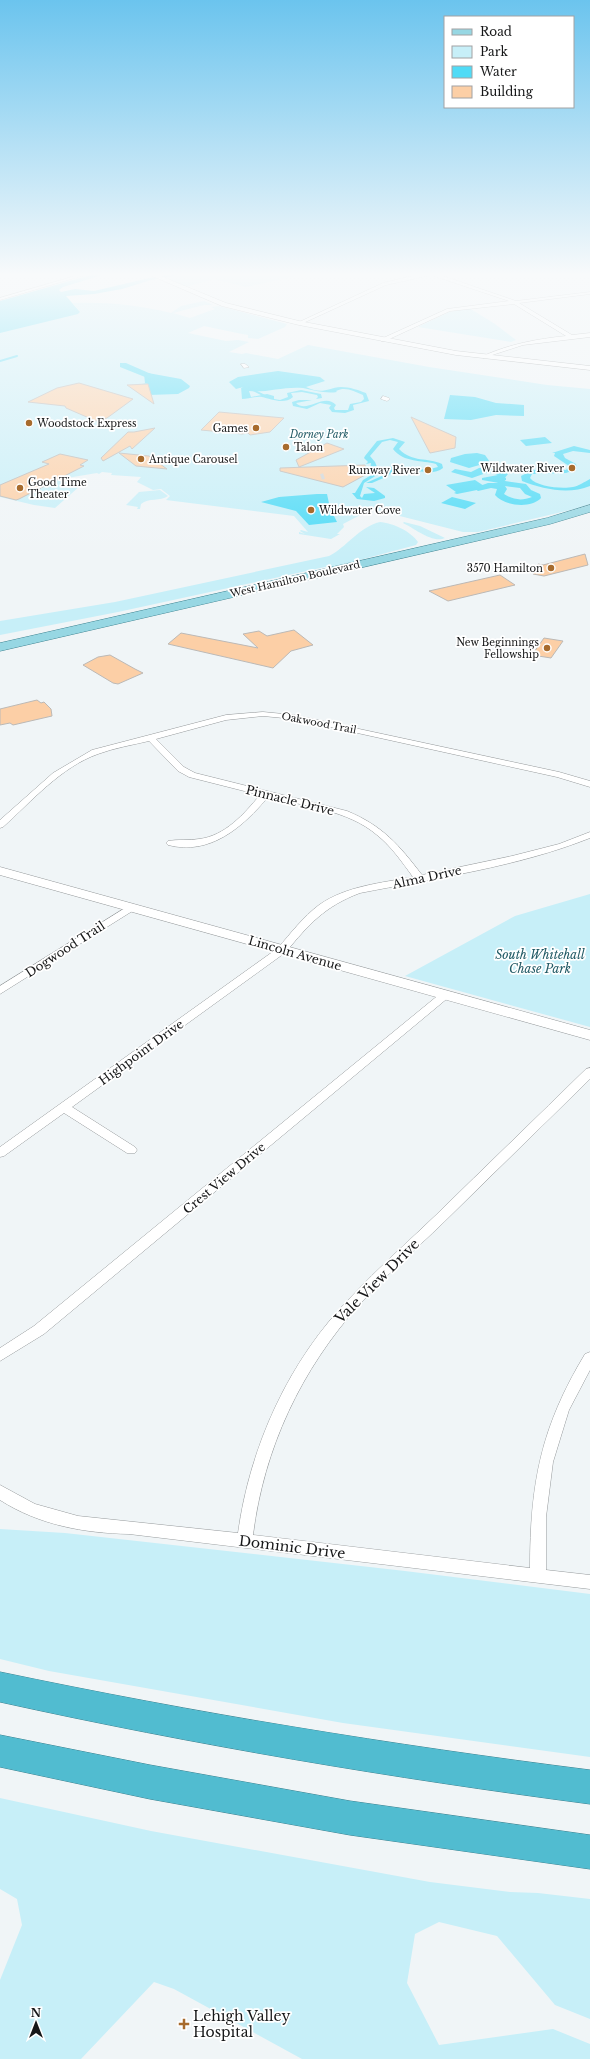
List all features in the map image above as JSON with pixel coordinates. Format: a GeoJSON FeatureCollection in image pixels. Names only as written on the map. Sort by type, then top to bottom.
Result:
{"type":"FeatureCollection","features":[{"type":"Feature","properties":{"kind":"highway"},"geometry":{"type":"LineString","coordinates":[[0,1687],[185,1726],[484,1774],[590,1787]]}},
{"type":"Feature","properties":{"kind":"highway"},"geometry":{"type":"LineString","coordinates":[[0,1751],[150,1782],[350,1818],[590,1852]]}},
{"type":"Feature","properties":{"kind":"main road","name":"West Hamilton Boulevard"},"geometry":{"type":"LineString","coordinates":[[0,647],[550,521],[590,508]]}},
{"type":"Feature","properties":{"kind":"main road","name":"West Hamilton Boulevard"},"geometry":{"type":"LineString","coordinates":[[0,654],[590,518]]}},
{"type":"Feature","properties":{"kind":"street","name":"Oakwood Trail"},"geometry":{"type":"LineString","coordinates":[[0,825],[68,765],[95,752],[226,718],[247,715],[279,715],[543,772],[590,784]]}},
{"type":"Feature","properties":{"kind":"street","name":"Pinnacle Drive"},"geometry":{"type":"LineString","coordinates":[[150,737],[181,769],[192,775],[344,813],[370,824],[392,842],[419,878]]}},
{"type":"Feature","properties":{"kind":"street"},"geometry":{"type":"LineString","coordinates":[[171,843],[199,842],[223,834],[246,818],[265,794]]}},
{"type":"Feature","properties":{"kind":"street","name":"Alma Drive"},"geometry":{"type":"LineString","coordinates":[[282,950],[312,915],[334,900],[357,891],[533,854],[590,835]]}},
{"type":"Feature","properties":{"kind":"street","name":"Lincoln Avenue"},"geometry":{"type":"LineString","coordinates":[[0,871],[590,1034]]}},
{"type":"Feature","properties":{"kind":"street","name":"Dogwood Trail"},"geometry":{"type":"LineString","coordinates":[[0,991],[130,908]]}},
{"type":"Feature","properties":{"kind":"street","name":"Highpoint Drive"},"geometry":{"type":"LineString","coordinates":[[0,1153],[282,950]]}},
{"type":"Feature","properties":{"kind":"street","name":"Crest View Drive"},"geometry":{"type":"LineString","coordinates":[[0,1355],[40,1330],[445,995]]}},
{"type":"Feature","properties":{"kind":"street","name":"Vale View Drive"},"geometry":{"type":"LineString","coordinates":[[245,1541],[252,1493],[265,1447],[282,1406],[303,1367],[327,1332],[355,1301],[590,1072]]}},
{"type":"Feature","properties":{"kind":"street"},"geometry":{"type":"LineString","coordinates":[[64,1107],[131,1150]]}},
{"type":"Feature","properties":{"kind":"street"},"geometry":{"type":"LineString","coordinates":[[538,1576],[537,1529],[541,1486],[549,1445],[562,1408],[579,1374],[590,1358]]}},
{"type":"Feature","properties":{"kind":"street","name":"Dominic Drive"},"geometry":{"type":"LineString","coordinates":[[0,1492],[35,1511],[80,1524],[245,1541],[590,1582]]}},
{"type":"Feature","properties":{"kind":"green space","name":"Dorney Park"},"geometry":{"type":"Polygon","coordinates":[[[0,368],[436,368],[547,385],[590,389],[590,504],[583,507],[478,532],[463,532],[372,509],[343,524],[344,527],[337,534],[340,534],[331,539],[299,534],[299,532],[305,534],[300,531],[301,530],[308,532],[294,516],[166,500],[170,496],[161,489],[153,490],[137,482],[141,477],[111,475],[112,473],[102,472],[99,474],[97,473],[67,478],[71,484],[80,486],[55,508],[0,497],[0,368]]]}},
{"type":"Feature","properties":{"kind":"green space"},"geometry":{"type":"Polygon","coordinates":[[[160,490],[168,496],[162,499],[144,502],[141,504],[140,509],[137,509],[138,507],[126,505],[139,492],[160,490]]]}},
{"type":"Feature","properties":{"kind":"green space"},"geometry":{"type":"Polygon","coordinates":[[[380,522],[401,528],[411,534],[418,542],[416,545],[330,568],[325,567],[118,612],[0,635],[0,621],[115,602],[329,556],[342,548],[366,528],[380,522]]]}},
{"type":"Feature","properties":{"kind":"green space"},"geometry":{"type":"Polygon","coordinates":[[[403,523],[420,526],[445,538],[435,539],[429,537],[403,523]]]}},
{"type":"Feature","properties":{"kind":"green space","name":"South Whitehall Chase Park"},"geometry":{"type":"Polygon","coordinates":[[[590,894],[590,1027],[405,976],[515,916],[590,894]]]}},
{"type":"Feature","properties":{"kind":"green space"},"geometry":{"type":"Polygon","coordinates":[[[0,1529],[65,1533],[405,1571],[590,1594],[590,1757],[343,1723],[49,1671],[0,1659],[0,1529]]]}},
{"type":"Feature","properties":{"kind":"green space"},"geometry":{"type":"Polygon","coordinates":[[[0,1798],[151,1831],[430,1882],[510,1892],[538,1893],[590,1899],[590,2019],[555,2005],[497,1936],[439,1922],[415,1934],[407,1983],[439,2045],[553,2029],[590,2044],[590,2059],[302,2059],[174,1989],[154,1982],[81,2059],[0,2059],[0,1980],[22,1925],[17,1899],[0,1889],[0,1798]]]}},
{"type":"Feature","properties":{"kind":"water"},"geometry":{"type":"Polygon","coordinates":[[[278,371],[320,377],[325,381],[306,387],[317,391],[341,387],[351,388],[366,393],[369,401],[353,405],[354,410],[345,413],[332,412],[329,408],[331,405],[320,403],[307,409],[293,406],[292,402],[299,400],[312,400],[296,403],[300,406],[305,406],[326,401],[336,405],[334,408],[335,410],[348,410],[350,404],[361,402],[364,399],[363,395],[346,389],[336,391],[337,392],[320,392],[296,388],[249,391],[251,397],[267,394],[274,396],[274,399],[280,400],[288,397],[287,393],[301,390],[321,394],[322,398],[316,399],[318,397],[317,395],[302,392],[291,393],[293,397],[286,401],[278,401],[260,397],[242,399],[241,388],[236,389],[229,382],[238,377],[278,371]]]}},
{"type":"Feature","properties":{"kind":"water"},"geometry":{"type":"Polygon","coordinates":[[[148,373],[181,379],[190,386],[178,394],[148,395],[148,384],[142,383],[145,383],[144,374],[148,373]]]}},
{"type":"Feature","properties":{"kind":"water"},"geometry":{"type":"Polygon","coordinates":[[[450,395],[475,397],[496,403],[524,405],[524,416],[496,415],[471,420],[444,419],[450,395]]]}},
{"type":"Feature","properties":{"kind":"water"},"geometry":{"type":"Polygon","coordinates":[[[545,437],[552,443],[526,446],[520,440],[545,437]]]}},
{"type":"Feature","properties":{"kind":"water","name":"Runway River"},"geometry":{"type":"Polygon","coordinates":[[[393,438],[405,442],[399,449],[404,453],[415,458],[442,464],[443,468],[438,471],[427,472],[396,468],[388,476],[372,483],[366,483],[384,475],[387,470],[376,469],[377,475],[364,483],[360,496],[362,498],[364,494],[375,493],[366,487],[374,488],[385,496],[385,498],[374,501],[357,499],[352,493],[355,493],[363,480],[373,474],[370,471],[371,463],[366,464],[368,462],[364,458],[377,441],[393,438]],[[390,440],[382,442],[370,456],[377,467],[407,466],[426,470],[438,467],[436,464],[408,459],[397,454],[393,449],[398,442],[390,440]]]}},
{"type":"Feature","properties":{"kind":"water","name":"Wildwater River"},"geometry":{"type":"Polygon","coordinates":[[[574,446],[590,450],[590,453],[573,451],[563,454],[565,458],[576,464],[577,469],[566,473],[532,474],[530,478],[533,481],[550,487],[563,488],[579,485],[590,479],[590,486],[582,489],[556,490],[522,481],[521,476],[533,470],[566,470],[569,466],[554,456],[555,453],[552,453],[574,446]]]}},
{"type":"Feature","properties":{"kind":"water"},"geometry":{"type":"Polygon","coordinates":[[[477,453],[485,455],[490,462],[469,468],[450,462],[451,458],[465,454],[477,453]]]}},
{"type":"Feature","properties":{"kind":"water"},"geometry":{"type":"Polygon","coordinates":[[[498,475],[506,478],[506,480],[499,483],[482,480],[482,478],[498,475]]]}},
{"type":"Feature","properties":{"kind":"water"},"geometry":{"type":"Polygon","coordinates":[[[475,480],[487,488],[457,494],[446,485],[475,480]]]}},
{"type":"Feature","properties":{"kind":"water","name":"Wildwater Cove"},"geometry":{"type":"Polygon","coordinates":[[[327,494],[330,508],[337,522],[309,525],[296,511],[261,502],[279,497],[327,494]]]}},
{"type":"Feature","properties":{"kind":"water"},"geometry":{"type":"Polygon","coordinates":[[[452,497],[476,503],[465,509],[441,503],[452,497]]]}},
{"type":"Feature","properties":{"kind":"building"},"geometry":{"type":"Polygon","coordinates":[[[79,383],[133,399],[107,418],[96,421],[66,408],[65,406],[28,402],[57,388],[79,383]]]}},
{"type":"Feature","properties":{"kind":"building"},"geometry":{"type":"Polygon","coordinates":[[[148,384],[154,404],[127,385],[148,384]]]}},
{"type":"Feature","properties":{"kind":"building"},"geometry":{"type":"Polygon","coordinates":[[[219,412],[284,418],[270,432],[250,435],[248,433],[242,434],[201,430],[219,412]]]}},
{"type":"Feature","properties":{"kind":"building"},"geometry":{"type":"Polygon","coordinates":[[[411,417],[456,437],[455,448],[430,453],[411,417]]]}},
{"type":"Feature","properties":{"kind":"building"},"geometry":{"type":"Polygon","coordinates":[[[155,428],[132,449],[130,446],[103,461],[101,458],[128,432],[155,428]]]}},
{"type":"Feature","properties":{"kind":"building"},"geometry":{"type":"Polygon","coordinates":[[[327,443],[344,449],[299,467],[296,460],[327,443]]]}},
{"type":"Feature","properties":{"kind":"building"},"geometry":{"type":"Polygon","coordinates":[[[119,453],[149,456],[167,469],[136,466],[119,453]]]}},
{"type":"Feature","properties":{"kind":"building"},"geometry":{"type":"Polygon","coordinates":[[[60,454],[88,460],[80,465],[84,466],[19,499],[16,500],[0,496],[0,485],[49,464],[42,462],[60,454]]]}},
{"type":"Feature","properties":{"kind":"building"},"geometry":{"type":"Polygon","coordinates":[[[365,465],[367,474],[343,487],[280,471],[280,468],[365,465]]]}},
{"type":"Feature","properties":{"kind":"building","name":"3570 Hamilton"},"geometry":{"type":"Polygon","coordinates":[[[585,554],[588,565],[544,576],[533,574],[538,564],[543,565],[585,554]]]}},
{"type":"Feature","properties":{"kind":"building"},"geometry":{"type":"Polygon","coordinates":[[[500,575],[515,585],[448,601],[429,591],[500,575]]]}},
{"type":"Feature","properties":{"kind":"building"},"geometry":{"type":"Polygon","coordinates":[[[294,630],[313,645],[291,651],[273,668],[168,644],[181,633],[258,648],[243,634],[259,631],[267,636],[294,630]]]}},
{"type":"Feature","properties":{"kind":"building","name":"New Beginnings Fellowship"},"geometry":{"type":"Polygon","coordinates":[[[544,638],[563,641],[551,658],[532,655],[544,638]]]}},
{"type":"Feature","properties":{"kind":"building"},"geometry":{"type":"Polygon","coordinates":[[[110,655],[143,673],[118,684],[113,683],[83,665],[98,657],[110,655]]]}},
{"type":"Feature","properties":{"kind":"building"},"geometry":{"type":"Polygon","coordinates":[[[37,700],[41,703],[44,702],[51,709],[52,716],[13,725],[10,723],[0,725],[0,709],[37,700]]]}},
{"type":"Feature","properties":{"kind":"waterway"},"geometry":{"type":"LineString","coordinates":[[131,368],[163,381]]}},
{"type":"Feature","properties":{"kind":"waterway"},"geometry":{"type":"LineString","coordinates":[[249,388],[267,397]]}},
{"type":"Feature","properties":{"kind":"waterway"},"geometry":{"type":"LineString","coordinates":[[455,472],[472,475],[482,470],[490,469],[504,474],[499,478],[502,483],[523,486],[528,492],[537,496],[537,498],[518,502],[508,500],[499,495],[503,489],[500,487],[491,485],[478,488]]}},
{"type":"Feature","properties":{"kind":"place","name":"Woodstock Express"},"geometry":{"type":"Point","coordinates":[29,423]}},
{"type":"Feature","properties":{"kind":"place","name":"Games"},"geometry":{"type":"Point","coordinates":[256,428]}},
{"type":"Feature","properties":{"kind":"place","name":"Talon"},"geometry":{"type":"Point","coordinates":[286,447]}},
{"type":"Feature","properties":{"kind":"place","name":"Antique Carousel"},"geometry":{"type":"Point","coordinates":[141,459]}},
{"type":"Feature","properties":{"kind":"place","name":"Wildwater River"},"geometry":{"type":"Point","coordinates":[572,468]}},
{"type":"Feature","properties":{"kind":"place","name":"Runway River"},"geometry":{"type":"Point","coordinates":[428,470]}},
{"type":"Feature","properties":{"kind":"place","name":"Good Time Theater"},"geometry":{"type":"Point","coordinates":[20,488]}},
{"type":"Feature","properties":{"kind":"place","name":"Wildwater Cove"},"geometry":{"type":"Point","coordinates":[311,510]}},
{"type":"Feature","properties":{"kind":"place","name":"3570 Hamilton"},"geometry":{"type":"Point","coordinates":[551,568]}},
{"type":"Feature","properties":{"kind":"place","name":"New Beginnings Fellowship"},"geometry":{"type":"Point","coordinates":[547,648]}},
{"type":"Feature","properties":{"kind":"place","name":"Lehigh Valley Hospital"},"geometry":{"type":"Point","coordinates":[184,2024]}}]}
